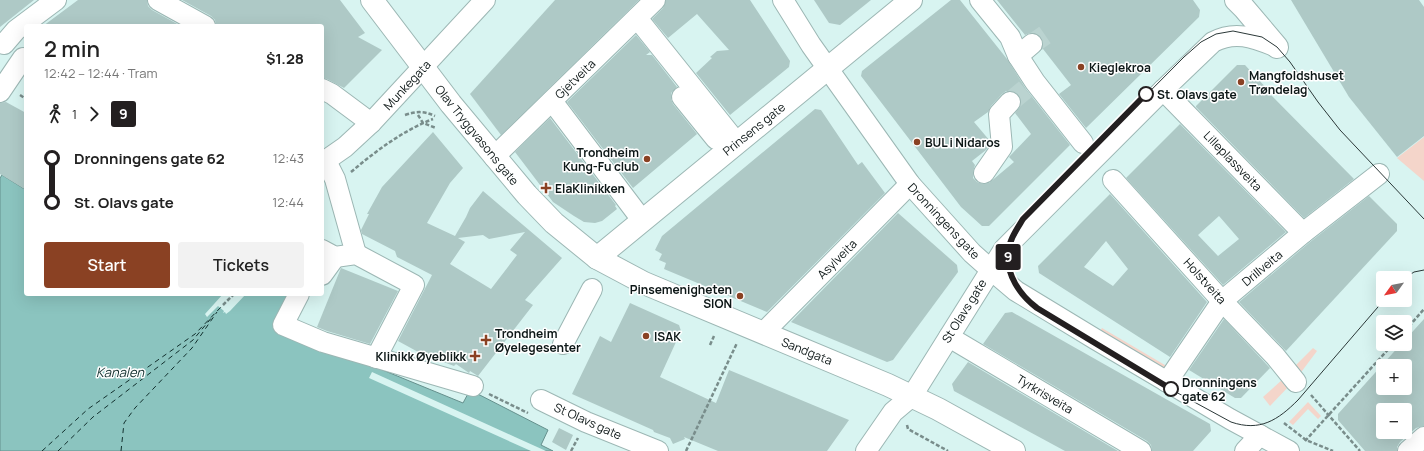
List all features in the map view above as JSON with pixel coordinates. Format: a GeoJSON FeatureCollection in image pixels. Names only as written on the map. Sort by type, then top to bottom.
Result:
{"type":"FeatureCollection","features":[{"type":"Feature","properties":{"kind":"main road","name":"Olav Tryggvasons gate"},"geometry":{"type":"LineString","coordinates":[[372,0],[423,68],[494,157],[527,195],[554,223],[597,258]]}},
{"type":"Feature","properties":{"kind":"main road","name":"Prinsens gate"},"geometry":{"type":"LineString","coordinates":[[597,258],[911,0]]}},
{"type":"Feature","properties":{"kind":"main road"},"geometry":{"type":"LineString","coordinates":[[1236,0],[1277,48]]}},
{"type":"Feature","properties":{"kind":"main road"},"geometry":{"type":"LineString","coordinates":[[1257,0],[1277,48]]}},
{"type":"Feature","properties":{"kind":"main road","name":"Sandgata"},"geometry":{"type":"LineString","coordinates":[[597,258],[644,283],[912,396],[1014,451]]}},
{"type":"Feature","properties":{"kind":"street"},"geometry":{"type":"LineString","coordinates":[[0,92],[24,59],[2,43],[16,30],[56,0]]}},
{"type":"Feature","properties":{"kind":"street"},"geometry":{"type":"LineString","coordinates":[[158,0],[201,24]]}},
{"type":"Feature","properties":{"kind":"street","name":"Munkegata"},"geometry":{"type":"LineString","coordinates":[[327,166],[371,123],[485,0]]}},
{"type":"Feature","properties":{"kind":"street","name":"Gjetveita"},"geometry":{"type":"LineString","coordinates":[[494,157],[655,0]]}},
{"type":"Feature","properties":{"kind":"street","name":"Dronningens gate"},"geometry":{"type":"LineString","coordinates":[[783,0],[811,45],[910,184],[972,253],[990,270],[1016,291],[1167,382],[1260,435],[1296,447]]}},
{"type":"Feature","properties":{"kind":"street"},"geometry":{"type":"LineString","coordinates":[[980,0],[1010,37],[1025,50],[1032,85],[1082,143]]}},
{"type":"Feature","properties":{"kind":"street"},"geometry":{"type":"LineString","coordinates":[[637,18],[731,147]]}},
{"type":"Feature","properties":{"kind":"street","name":"St Olavs gate"},"geometry":{"type":"LineString","coordinates":[[866,451],[893,412],[912,396],[1004,249],[1163,90],[1213,42],[1223,37],[1233,35],[1257,39],[1277,48]]}},
{"type":"Feature","properties":{"kind":"street"},"geometry":{"type":"LineString","coordinates":[[324,90],[332,94],[371,123]]}},
{"type":"Feature","properties":{"kind":"street","name":"Lilleplassveita"},"geometry":{"type":"LineString","coordinates":[[1163,90],[1303,233]]}},
{"type":"Feature","properties":{"kind":"street"},"geometry":{"type":"LineString","coordinates":[[682,97],[731,147]]}},
{"type":"Feature","properties":{"kind":"street"},"geometry":{"type":"LineString","coordinates":[[552,101],[642,220]]}},
{"type":"Feature","properties":{"kind":"street"},"geometry":{"type":"LineString","coordinates":[[984,173],[1002,147],[999,114],[1010,102]]}},
{"type":"Feature","properties":{"kind":"street"},"geometry":{"type":"LineString","coordinates":[[327,166],[356,254]]}},
{"type":"Feature","properties":{"kind":"street","name":"Drillveita"},"geometry":{"type":"LineString","coordinates":[[1167,382],[1222,301],[1303,233],[1378,174]]}},
{"type":"Feature","properties":{"kind":"street","name":"Holstveita"},"geometry":{"type":"LineString","coordinates":[[1113,180],[1222,301],[1275,356],[1303,389]]}},
{"type":"Feature","properties":{"kind":"street","name":"Asylveita"},"geometry":{"type":"LineString","coordinates":[[754,329],[910,184]]}},
{"type":"Feature","properties":{"kind":"street"},"geometry":{"type":"LineString","coordinates":[[324,269],[329,253],[356,254],[414,285],[376,358]]}},
{"type":"Feature","properties":{"kind":"street"},"geometry":{"type":"LineString","coordinates":[[563,344],[592,290]]}},
{"type":"Feature","properties":{"kind":"street"},"geometry":{"type":"LineString","coordinates":[[298,296],[283,325],[323,342],[473,386]]}},
{"type":"Feature","properties":{"kind":"street","name":"Tyrkrisveita"},"geometry":{"type":"LineString","coordinates":[[949,336],[1141,451]]}},
{"type":"Feature","properties":{"kind":"street","name":"St Olavs gate"},"geometry":{"type":"LineString","coordinates":[[541,400],[586,422],[658,451]]}},
{"type":"Feature","properties":{"kind":"street"},"geometry":{"type":"LineString","coordinates":[[1245,451],[1260,435]]}},
{"type":"Feature","properties":{"kind":"street"},"geometry":{"type":"LineString","coordinates":[[1408,451],[1424,437]]}},
{"type":"Feature","properties":{"kind":"path"},"geometry":{"type":"LineString","coordinates":[[418,115],[423,123],[436,128]]}},
{"type":"Feature","properties":{"kind":"path"},"geometry":{"type":"LineString","coordinates":[[327,166],[348,174],[382,147],[423,123],[433,120]]}},
{"type":"Feature","properties":{"kind":"path"},"geometry":{"type":"LineString","coordinates":[[223,305],[232,296]]}},
{"type":"Feature","properties":{"kind":"path"},"geometry":{"type":"LineString","coordinates":[[1412,323],[1424,309]]}},
{"type":"Feature","properties":{"kind":"path"},"geometry":{"type":"LineString","coordinates":[[686,451],[754,329]]}},
{"type":"Feature","properties":{"kind":"path"},"geometry":{"type":"LineString","coordinates":[[710,345],[714,336]]}},
{"type":"Feature","properties":{"kind":"path"},"geometry":{"type":"LineString","coordinates":[[1296,447],[1306,440],[1329,416],[1387,351]]}},
{"type":"Feature","properties":{"kind":"path"},"geometry":{"type":"LineString","coordinates":[[473,386],[531,415],[541,400]]}},
{"type":"Feature","properties":{"kind":"path"},"geometry":{"type":"LineString","coordinates":[[1303,389],[1360,451]]}},
{"type":"Feature","properties":{"kind":"path"},"geometry":{"type":"LineString","coordinates":[[1284,423],[1306,440],[1333,451]]}},
{"type":"Feature","properties":{"kind":"path"},"geometry":{"type":"LineString","coordinates":[[907,424],[908,429],[948,451]]}},
{"type":"Feature","properties":{"kind":"shaded area"},"geometry":{"type":"Polygon","coordinates":[[[1424,137],[1424,181],[1397,158],[1424,137]]]}},
{"type":"Feature","properties":{"kind":"shaded area"},"geometry":{"type":"Polygon","coordinates":[[[1102,328],[1170,368],[1163,378],[1096,338],[1102,328]]]}},
{"type":"Feature","properties":{"kind":"shaded area"},"geometry":{"type":"Polygon","coordinates":[[[1313,348],[1317,351],[1299,375],[1293,368],[1313,348]]]}},
{"type":"Feature","properties":{"kind":"shaded area"},"geometry":{"type":"Polygon","coordinates":[[[1283,379],[1291,384],[1270,406],[1263,397],[1283,379]]]}},
{"type":"Feature","properties":{"kind":"shaded area"},"geometry":{"type":"Polygon","coordinates":[[[1308,402],[1321,416],[1318,419],[1308,409],[1293,425],[1289,422],[1308,402]]]}},
{"type":"Feature","properties":{"kind":"water","name":"Kanalen"},"geometry":{"type":"Polygon","coordinates":[[[2,175],[24,189],[24,296],[294,296],[279,324],[368,364],[463,403],[470,390],[548,430],[541,445],[553,451],[0,451],[0,178],[2,175]]]}},
{"type":"Feature","properties":{"kind":"pier"},"geometry":{"type":"Polygon","coordinates":[[[221,296],[244,296],[226,314],[225,312],[223,313],[224,311],[218,306],[207,317],[205,314],[221,296]]]}},
{"type":"Feature","properties":{"kind":"pier"},"geometry":{"type":"Polygon","coordinates":[[[372,372],[546,451],[531,451],[369,378],[372,372]]]}},
{"type":"Feature","properties":{"kind":"building"},"geometry":{"type":"Polygon","coordinates":[[[0,0],[34,0],[0,27],[0,0]]]}},
{"type":"Feature","properties":{"kind":"building"},"geometry":{"type":"Polygon","coordinates":[[[78,0],[147,0],[148,6],[152,10],[177,24],[46,24],[78,0]]]}},
{"type":"Feature","properties":{"kind":"building"},"geometry":{"type":"Polygon","coordinates":[[[182,0],[340,0],[365,33],[358,37],[382,50],[344,88],[324,78],[324,24],[216,24],[215,20],[211,16],[182,0]]]}},
{"type":"Feature","properties":{"kind":"building"},"geometry":{"type":"Polygon","coordinates":[[[555,0],[639,0],[501,135],[470,94],[555,0]]]}},
{"type":"Feature","properties":{"kind":"building"},"geometry":{"type":"Polygon","coordinates":[[[666,0],[750,0],[790,61],[789,67],[730,115],[696,73],[712,58],[710,57],[717,51],[729,50],[697,14],[668,38],[652,19],[663,8],[666,0]]]}},
{"type":"Feature","properties":{"kind":"building"},"geometry":{"type":"Polygon","coordinates":[[[814,0],[871,0],[840,25],[829,23],[814,0]]]}},
{"type":"Feature","properties":{"kind":"building"},"geometry":{"type":"Polygon","coordinates":[[[951,0],[960,0],[1007,59],[1026,89],[1070,145],[989,226],[982,226],[961,207],[861,76],[862,71],[951,0]],[[1006,91],[1002,94],[991,106],[988,112],[974,122],[990,141],[990,144],[986,150],[972,161],[975,165],[973,178],[977,182],[983,184],[989,183],[1014,162],[1009,157],[1031,134],[1015,113],[1021,105],[1021,98],[1013,91],[1006,91]]]}},
{"type":"Feature","properties":{"kind":"building"},"geometry":{"type":"Polygon","coordinates":[[[997,0],[1193,0],[1200,10],[1199,17],[1086,128],[1059,94],[1071,85],[1043,49],[1041,50],[1043,42],[1041,37],[1035,33],[1025,35],[997,0]]]}},
{"type":"Feature","properties":{"kind":"building"},"geometry":{"type":"Polygon","coordinates":[[[1291,0],[1419,0],[1424,7],[1424,136],[1397,157],[1349,97],[1291,0]]]}},
{"type":"Feature","properties":{"kind":"building"},"geometry":{"type":"Polygon","coordinates":[[[636,35],[650,52],[646,55],[652,55],[677,87],[671,93],[673,104],[697,134],[633,188],[567,102],[636,35]]]}},
{"type":"Feature","properties":{"kind":"building"},"geometry":{"type":"Polygon","coordinates":[[[1237,65],[1245,65],[1270,92],[1269,93],[1354,179],[1304,218],[1196,107],[1237,65]]]}},
{"type":"Feature","properties":{"kind":"building"},"geometry":{"type":"Polygon","coordinates":[[[6,102],[24,112],[24,189],[0,174],[0,103],[6,102]]]}},
{"type":"Feature","properties":{"kind":"building"},"geometry":{"type":"Polygon","coordinates":[[[815,109],[821,110],[858,165],[862,162],[885,193],[767,312],[664,269],[666,263],[659,260],[662,254],[655,250],[662,236],[815,109]]]}},
{"type":"Feature","properties":{"kind":"building"},"geometry":{"type":"Polygon","coordinates":[[[550,118],[616,205],[615,206],[617,209],[602,221],[595,223],[584,222],[553,202],[515,152],[550,118]]]}},
{"type":"Feature","properties":{"kind":"building"},"geometry":{"type":"Polygon","coordinates":[[[1180,124],[1286,232],[1223,285],[1126,178],[1180,124]],[[1219,216],[1198,235],[1218,256],[1239,239],[1219,216]]]}},
{"type":"Feature","properties":{"kind":"building"},"geometry":{"type":"Polygon","coordinates":[[[433,132],[463,168],[450,183],[427,223],[455,236],[470,208],[483,191],[562,258],[525,300],[533,305],[478,376],[470,371],[469,373],[456,364],[454,366],[420,353],[398,341],[432,275],[397,257],[395,251],[362,234],[361,230],[369,214],[367,214],[382,187],[433,132]],[[525,232],[489,239],[483,235],[458,238],[465,242],[450,264],[491,289],[517,255],[510,250],[525,232]]]}},
{"type":"Feature","properties":{"kind":"building"},"geometry":{"type":"Polygon","coordinates":[[[1110,194],[1207,302],[1170,357],[1039,273],[1038,266],[1110,194]],[[1106,241],[1084,267],[1113,286],[1128,269],[1106,241]]]}},
{"type":"Feature","properties":{"kind":"building"},"geometry":{"type":"Polygon","coordinates":[[[1369,196],[1397,224],[1397,231],[1286,351],[1239,302],[1310,242],[1369,196]]]}},
{"type":"Feature","properties":{"kind":"building"},"geometry":{"type":"Polygon","coordinates":[[[898,213],[957,265],[958,272],[893,360],[887,362],[791,322],[898,213]]]}},
{"type":"Feature","properties":{"kind":"building"},"geometry":{"type":"Polygon","coordinates":[[[341,268],[398,291],[370,344],[317,327],[341,268]]]}},
{"type":"Feature","properties":{"kind":"building"},"geometry":{"type":"Polygon","coordinates":[[[630,303],[679,325],[681,331],[660,377],[716,403],[729,370],[849,420],[827,451],[718,451],[684,437],[685,439],[673,444],[670,438],[572,394],[600,336],[611,342],[630,303]]]}},
{"type":"Feature","properties":{"kind":"building"},"geometry":{"type":"Polygon","coordinates":[[[1012,312],[1210,424],[1211,431],[1193,451],[1152,451],[1151,445],[1147,441],[983,344],[1005,313],[1012,312]]]}},
{"type":"Feature","properties":{"kind":"building"},"geometry":{"type":"Polygon","coordinates":[[[1224,319],[1270,368],[1241,398],[1235,398],[1189,370],[1224,319]]]}},
{"type":"Feature","properties":{"kind":"building"},"geometry":{"type":"Polygon","coordinates":[[[1424,319],[1424,426],[1416,428],[1412,432],[1412,403],[1376,403],[1376,439],[1403,439],[1397,447],[1397,451],[1365,451],[1338,420],[1338,414],[1376,372],[1376,395],[1412,395],[1412,359],[1388,359],[1395,351],[1412,351],[1412,332],[1424,319]]]}},
{"type":"Feature","properties":{"kind":"building"},"geometry":{"type":"Polygon","coordinates":[[[968,362],[1118,451],[1065,451],[954,391],[952,384],[968,362]]]}},
{"type":"Feature","properties":{"kind":"building"},"geometry":{"type":"Polygon","coordinates":[[[559,428],[573,435],[566,450],[552,442],[559,428]]]}},
{"type":"Feature","properties":{"kind":"ferry route"},"geometry":{"type":"LineString","coordinates":[[42,451],[88,409],[195,334],[223,305]]}},
{"type":"Feature","properties":{"kind":"ferry route"},"geometry":{"type":"LineString","coordinates":[[121,451],[124,423],[135,408],[192,348],[217,312]]}},
{"type":"Feature","properties":{"kind":"ferry route"},"geometry":{"type":"LineString","coordinates":[[58,451],[93,417],[193,340],[213,316]]}},
{"type":"Feature","properties":{"kind":"tunnel"},"geometry":{"type":"LineString","coordinates":[[1032,44],[1045,35]]}},
{"type":"Feature","properties":{"kind":"tunnel"},"geometry":{"type":"LineString","coordinates":[[1010,102],[1028,87]]}},
{"type":"Feature","properties":{"kind":"tram line"},"geometry":{"type":"LineString","coordinates":[[1378,307],[1291,407],[1276,418],[1260,425],[1241,425],[1231,422],[1174,391],[1037,308],[1017,288],[1009,266],[1009,255],[1011,244],[1023,219],[1184,57],[1201,42],[1216,34],[1233,31],[1262,37],[1277,47],[1290,62],[1340,130],[1424,219]]}},
{"type":"Feature","properties":{"kind":"tram line","name":"9"},"geometry":{"type":"LineString","coordinates":[[1146,94],[1023,219],[1010,242],[1008,254],[1014,282],[1026,300],[1171,389]]}},
{"type":"Feature","properties":{"kind":"tram line"},"geometry":{"type":"LineString","coordinates":[[1412,273],[1424,270]]}},
{"type":"Feature","properties":{"kind":"place","name":"Kieglekroa"},"geometry":{"type":"Point","coordinates":[1081,67]}},
{"type":"Feature","properties":{"kind":"place","name":"Mangfoldshuset Trøndelag"},"geometry":{"type":"Point","coordinates":[1241,82]}},
{"type":"Feature","properties":{"kind":"place","name":"St. Olavs gate"},"geometry":{"type":"Point","coordinates":[1146,94]}},
{"type":"Feature","properties":{"kind":"place","name":"BUL i Nidaros"},"geometry":{"type":"Point","coordinates":[917,142]}},
{"type":"Feature","properties":{"kind":"place","name":"Trondheim Kung-Fu club"},"geometry":{"type":"Point","coordinates":[647,159]}},
{"type":"Feature","properties":{"kind":"place","name":"ElaKlinikken"},"geometry":{"type":"Point","coordinates":[546,188]}},
{"type":"Feature","properties":{"kind":"place","name":"Pinsemenigheten SION"},"geometry":{"type":"Point","coordinates":[740,296]}},
{"type":"Feature","properties":{"kind":"place","name":"ISAK"},"geometry":{"type":"Point","coordinates":[646,336]}},
{"type":"Feature","properties":{"kind":"place","name":"Trondheim Øyelegesenter"},"geometry":{"type":"Point","coordinates":[486,340]}},
{"type":"Feature","properties":{"kind":"place","name":"Klinikk Øyeblikk"},"geometry":{"type":"Point","coordinates":[475,356]}},
{"type":"Feature","properties":{"kind":"place","name":"Dronningens gate 62"},"geometry":{"type":"Point","coordinates":[1171,389]}}]}
